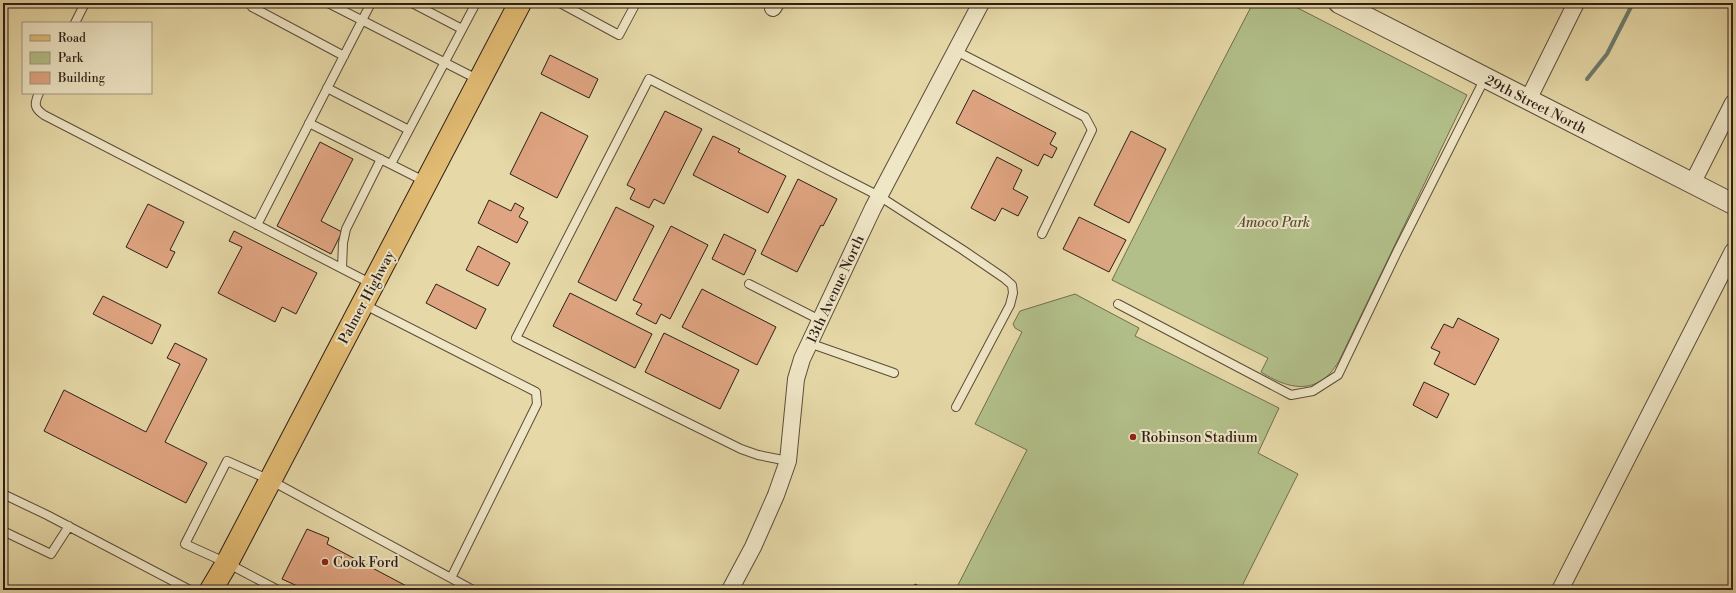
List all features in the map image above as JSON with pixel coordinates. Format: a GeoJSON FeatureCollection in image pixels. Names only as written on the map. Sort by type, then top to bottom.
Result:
{"type":"FeatureCollection","features":[{"type":"Feature","properties":{"kind":"main road","name":"Palmer Highway"},"geometry":{"type":"LineString","coordinates":[[211,590],[227,563],[520,3]]}},
{"type":"Feature","properties":{"kind":"street","name":"13th Avenue North"},"geometry":{"type":"LineString","coordinates":[[730,590],[756,541],[776,495],[788,461],[796,379],[809,343],[879,196],[981,3]]}},
{"type":"Feature","properties":{"kind":"street","name":"29th Street North"},"geometry":{"type":"LineString","coordinates":[[1339,3],[1733,204]]}},
{"type":"Feature","properties":{"kind":"street"},"geometry":{"type":"LineString","coordinates":[[1528,100],[1576,3]]}},
{"type":"Feature","properties":{"kind":"street"},"geometry":{"type":"LineString","coordinates":[[1692,184],[1733,103]]}},
{"type":"Feature","properties":{"kind":"street"},"geometry":{"type":"LineString","coordinates":[[1560,590],[1733,251]]}},
{"type":"Feature","properties":{"kind":"lane"},"geometry":{"type":"LineString","coordinates":[[76,22],[85,3]]}},
{"type":"Feature","properties":{"kind":"lane"},"geometry":{"type":"LineString","coordinates":[[254,3],[252,7],[344,56]]}},
{"type":"Feature","properties":{"kind":"lane"},"geometry":{"type":"LineString","coordinates":[[328,3],[480,80]]}},
{"type":"Feature","properties":{"kind":"lane"},"geometry":{"type":"LineString","coordinates":[[257,225],[371,3]]}},
{"type":"Feature","properties":{"kind":"lane"},"geometry":{"type":"LineString","coordinates":[[412,3],[462,29]]}},
{"type":"Feature","properties":{"kind":"lane"},"geometry":{"type":"LineString","coordinates":[[391,164],[476,3]]}},
{"type":"Feature","properties":{"kind":"lane"},"geometry":{"type":"LineString","coordinates":[[560,3],[619,35],[636,3]]}},
{"type":"Feature","properties":{"kind":"lane"},"geometry":{"type":"LineString","coordinates":[[956,51],[1086,117],[1090,123],[1092,130],[1042,234]]}},
{"type":"Feature","properties":{"kind":"lane"},"geometry":{"type":"LineString","coordinates":[[1118,304],[1291,395],[1313,391],[1338,375],[1398,250],[1485,78]]}},
{"type":"Feature","properties":{"kind":"lane"},"geometry":{"type":"LineString","coordinates":[[788,461],[758,455],[741,449],[516,338],[648,79],[879,196],[963,250],[1012,285],[1013,293],[1010,305],[956,407]]}},
{"type":"Feature","properties":{"kind":"lane"},"geometry":{"type":"LineString","coordinates":[[327,88],[409,130]]}},
{"type":"Feature","properties":{"kind":"lane"},"geometry":{"type":"LineString","coordinates":[[38,94],[36,99],[37,110],[44,115],[373,284]]}},
{"type":"Feature","properties":{"kind":"lane"},"geometry":{"type":"LineString","coordinates":[[309,123],[426,182]]}},
{"type":"Feature","properties":{"kind":"lane"},"geometry":{"type":"LineString","coordinates":[[342,268],[343,243],[346,229],[381,159]]}},
{"type":"Feature","properties":{"kind":"lane"},"geometry":{"type":"LineString","coordinates":[[749,284],[820,320]]}},
{"type":"Feature","properties":{"kind":"lane"},"geometry":{"type":"LineString","coordinates":[[363,304],[536,392],[538,404],[451,578]]}},
{"type":"Feature","properties":{"kind":"lane"},"geometry":{"type":"LineString","coordinates":[[809,343],[894,373]]}},
{"type":"Feature","properties":{"kind":"lane"},"geometry":{"type":"LineString","coordinates":[[278,590],[227,563],[185,544],[227,461],[270,480],[473,590]]}},
{"type":"Feature","properties":{"kind":"lane"},"geometry":{"type":"LineString","coordinates":[[3,494],[69,526],[190,590]]}},
{"type":"Feature","properties":{"kind":"lane"},"geometry":{"type":"LineString","coordinates":[[3,531],[51,554],[69,526]]}},
{"type":"Feature","properties":{"kind":"green space","name":"Amoco Park"},"geometry":{"type":"Polygon","coordinates":[[[1253,3],[1288,3],[1467,95],[1339,361],[1324,379],[1310,386],[1288,385],[1267,376],[1261,372],[1268,358],[1112,280],[1253,3]]]}},
{"type":"Feature","properties":{"kind":"green space","name":"Robinson Stadium"},"geometry":{"type":"Polygon","coordinates":[[[1075,294],[1139,328],[1135,336],[1279,408],[1258,453],[1298,474],[1240,590],[968,590],[958,585],[1027,450],[975,424],[1022,332],[1015,328],[1013,324],[1020,311],[1075,294]]]}},
{"type":"Feature","properties":{"kind":"building"},"geometry":{"type":"Polygon","coordinates":[[[550,55],[598,79],[589,98],[541,74],[550,55]]]}},
{"type":"Feature","properties":{"kind":"building"},"geometry":{"type":"Polygon","coordinates":[[[973,90],[1056,133],[1050,144],[1057,148],[1052,158],[1044,154],[1038,166],[956,123],[973,90]]]}},
{"type":"Feature","properties":{"kind":"building"},"geometry":{"type":"Polygon","coordinates":[[[665,111],[702,129],[664,204],[654,199],[649,208],[630,199],[635,189],[627,185],[665,111]]]}},
{"type":"Feature","properties":{"kind":"building"},"geometry":{"type":"Polygon","coordinates":[[[541,112],[588,136],[557,198],[510,174],[541,112]]]}},
{"type":"Feature","properties":{"kind":"building"},"geometry":{"type":"Polygon","coordinates":[[[1131,131],[1166,149],[1129,223],[1094,205],[1131,131]]]}},
{"type":"Feature","properties":{"kind":"building"},"geometry":{"type":"Polygon","coordinates":[[[713,136],[740,149],[738,152],[786,176],[768,213],[693,175],[713,136]]]}},
{"type":"Feature","properties":{"kind":"building"},"geometry":{"type":"Polygon","coordinates":[[[320,142],[353,159],[321,221],[342,232],[331,254],[277,226],[320,142]]]}},
{"type":"Feature","properties":{"kind":"building"},"geometry":{"type":"Polygon","coordinates":[[[997,157],[1022,170],[1013,189],[1028,197],[1018,216],[1002,208],[995,221],[971,208],[997,157]]]}},
{"type":"Feature","properties":{"kind":"building"},"geometry":{"type":"Polygon","coordinates":[[[798,179],[837,199],[823,226],[821,225],[797,272],[761,254],[798,179]]]}},
{"type":"Feature","properties":{"kind":"building"},"geometry":{"type":"Polygon","coordinates":[[[489,200],[511,211],[515,203],[524,208],[519,217],[528,222],[517,243],[478,223],[489,200]]]}},
{"type":"Feature","properties":{"kind":"building"},"geometry":{"type":"Polygon","coordinates":[[[148,204],[184,222],[170,250],[175,252],[167,268],[126,247],[148,204]]]}},
{"type":"Feature","properties":{"kind":"building"},"geometry":{"type":"Polygon","coordinates":[[[616,207],[654,226],[616,301],[578,282],[616,207]]]}},
{"type":"Feature","properties":{"kind":"building"},"geometry":{"type":"Polygon","coordinates":[[[1079,217],[1126,240],[1109,272],[1063,249],[1079,217]]]}},
{"type":"Feature","properties":{"kind":"building"},"geometry":{"type":"Polygon","coordinates":[[[671,226],[708,245],[670,319],[661,314],[656,324],[636,314],[642,304],[633,300],[671,226]]]}},
{"type":"Feature","properties":{"kind":"building"},"geometry":{"type":"Polygon","coordinates":[[[234,231],[317,273],[296,314],[282,307],[275,322],[218,293],[242,247],[229,241],[234,231]]]}},
{"type":"Feature","properties":{"kind":"building"},"geometry":{"type":"Polygon","coordinates":[[[724,234],[756,250],[744,275],[712,259],[724,234]]]}},
{"type":"Feature","properties":{"kind":"building"},"geometry":{"type":"Polygon","coordinates":[[[478,246],[510,263],[498,286],[466,270],[478,246]]]}},
{"type":"Feature","properties":{"kind":"building"},"geometry":{"type":"Polygon","coordinates":[[[436,284],[486,309],[476,329],[426,303],[436,284]]]}},
{"type":"Feature","properties":{"kind":"building"},"geometry":{"type":"Polygon","coordinates":[[[702,289],[776,327],[757,365],[682,327],[702,289]]]}},
{"type":"Feature","properties":{"kind":"building"},"geometry":{"type":"Polygon","coordinates":[[[570,293],[652,334],[635,368],[553,326],[570,293]]]}},
{"type":"Feature","properties":{"kind":"building"},"geometry":{"type":"Polygon","coordinates":[[[103,296],[161,325],[152,344],[93,314],[103,296]]]}},
{"type":"Feature","properties":{"kind":"building"},"geometry":{"type":"Polygon","coordinates":[[[1458,318],[1499,339],[1475,385],[1434,364],[1440,352],[1431,348],[1444,324],[1453,328],[1458,318]]]}},
{"type":"Feature","properties":{"kind":"building"},"geometry":{"type":"Polygon","coordinates":[[[664,333],[739,370],[720,409],[645,372],[664,333]]]}},
{"type":"Feature","properties":{"kind":"building"},"geometry":{"type":"Polygon","coordinates":[[[175,343],[207,359],[165,442],[207,463],[186,503],[44,431],[64,390],[146,432],[180,364],[167,358],[175,343]]]}},
{"type":"Feature","properties":{"kind":"building"},"geometry":{"type":"Polygon","coordinates":[[[1424,382],[1449,394],[1437,418],[1413,405],[1424,382]]]}},
{"type":"Feature","properties":{"kind":"building","name":"Cook Ford"},"geometry":{"type":"Polygon","coordinates":[[[307,529],[329,538],[327,544],[414,590],[306,590],[282,579],[307,529]]]}},
{"type":"Feature","properties":{"kind":"building"},"geometry":{"type":"Polygon","coordinates":[[[915,584],[927,590],[912,590],[915,584]]]}},
{"type":"Feature","properties":{"kind":"waterway"},"geometry":{"type":"LineString","coordinates":[[1587,79],[1607,54],[1633,3]]}},
{"type":"Feature","properties":{"kind":"place","name":"Robinson Stadium"},"geometry":{"type":"Point","coordinates":[1133,437]}},
{"type":"Feature","properties":{"kind":"place","name":"Cook Ford"},"geometry":{"type":"Point","coordinates":[325,562]}}]}
